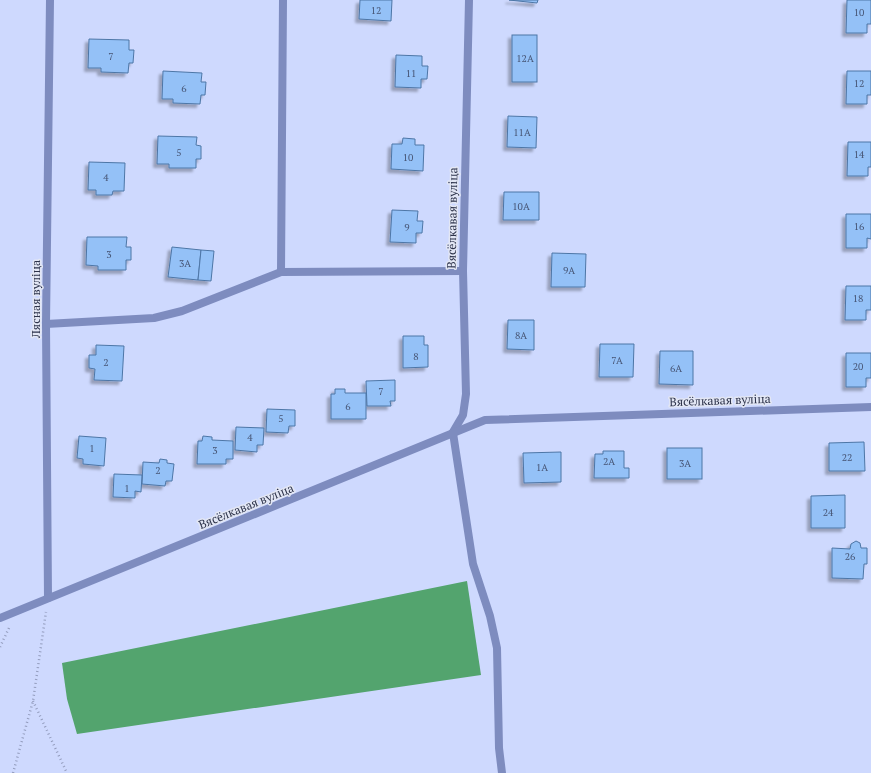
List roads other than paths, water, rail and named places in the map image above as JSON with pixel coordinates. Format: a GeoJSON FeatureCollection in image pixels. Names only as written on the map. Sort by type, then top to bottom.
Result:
{"type":"FeatureCollection","features":[{"type":"Feature","properties":{"kind":"street","name":"Лясная вуліца"},"geometry":{"type":"LineString","coordinates":[[48,598],[46,324],[50,0]]}},
{"type":"Feature","properties":{"kind":"street"},"geometry":{"type":"LineString","coordinates":[[281,272],[283,0]]}},
{"type":"Feature","properties":{"kind":"street","name":"Вясёлкавая вуліца"},"geometry":{"type":"LineString","coordinates":[[453,433],[463,415],[466,394],[463,271],[469,0]]}},
{"type":"Feature","properties":{"kind":"street"},"geometry":{"type":"LineString","coordinates":[[46,324],[154,318],[182,311],[281,272],[463,271]]}},
{"type":"Feature","properties":{"kind":"street","name":"Вясёлкавая вуліца"},"geometry":{"type":"LineString","coordinates":[[0,618],[248,518],[475,423],[497,420],[871,407]]}},
{"type":"Feature","properties":{"kind":"street"},"geometry":{"type":"LineString","coordinates":[[453,433],[473,564],[490,616],[497,648],[499,748],[502,773]]}}]}
